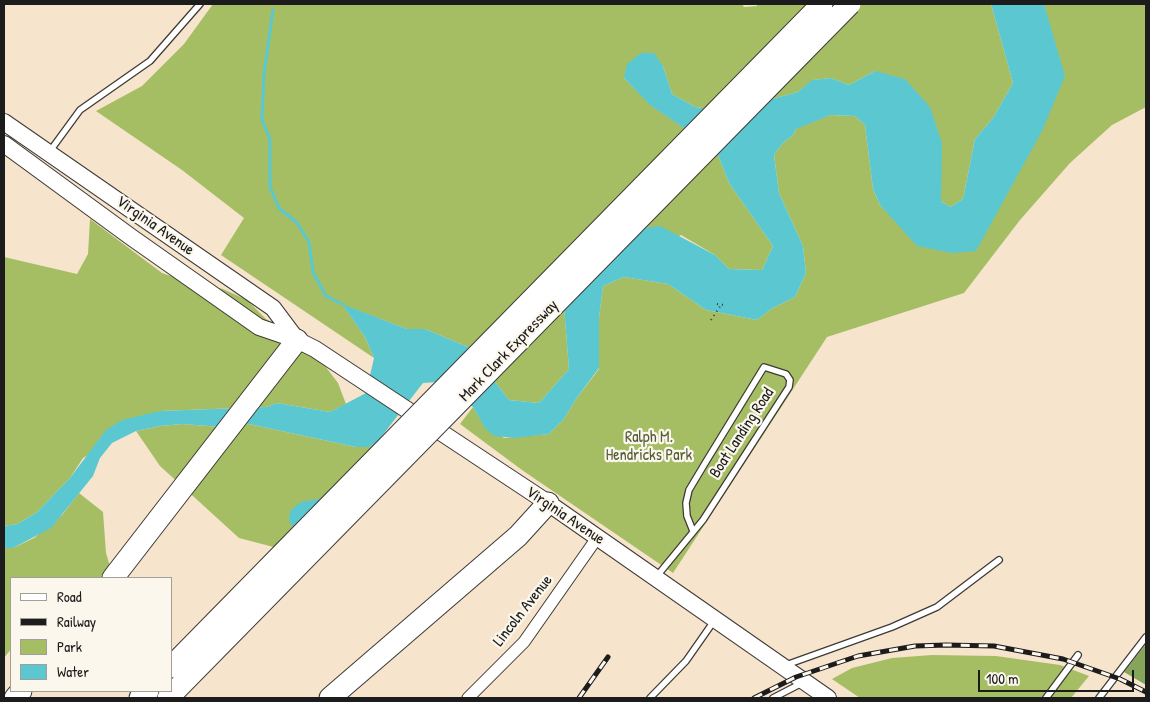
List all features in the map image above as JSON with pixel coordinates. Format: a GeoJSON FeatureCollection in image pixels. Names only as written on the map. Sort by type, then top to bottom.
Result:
{"type":"FeatureCollection","features":[{"type":"Feature","properties":{"kind":"highway","name":"Mark Clark Expressway"},"geometry":{"type":"LineString","coordinates":[[172,666],[822,4]]}},
{"type":"Feature","properties":{"kind":"highway","name":"Mark Clark Expressway"},"geometry":{"type":"LineString","coordinates":[[168,698],[850,4]]}},
{"type":"Feature","properties":{"kind":"highway"},"geometry":{"type":"LineString","coordinates":[[114,577],[277,367],[306,344]]}},
{"type":"Feature","properties":{"kind":"highway"},"geometry":{"type":"LineString","coordinates":[[330,698],[518,536],[548,503]]}},
{"type":"Feature","properties":{"kind":"main road","name":"Virginia Avenue"},"geometry":{"type":"LineString","coordinates":[[4,122],[273,308],[306,344]]}},
{"type":"Feature","properties":{"kind":"main road","name":"Virginia Avenue"},"geometry":{"type":"LineString","coordinates":[[4,144],[149,250],[259,326],[306,344],[548,503],[828,698]]}},
{"type":"Feature","properties":{"kind":"main road"},"geometry":{"type":"LineString","coordinates":[[37,167],[49,153]]}},
{"type":"Feature","properties":{"kind":"main road"},"geometry":{"type":"LineString","coordinates":[[149,250],[162,232]]}},
{"type":"Feature","properties":{"kind":"street","name":"Lincoln Avenue"},"geometry":{"type":"LineString","coordinates":[[468,698],[524,642],[597,538]]}},
{"type":"Feature","properties":{"kind":"lane"},"geometry":{"type":"LineString","coordinates":[[49,153],[80,110],[150,61],[200,4]]}},
{"type":"Feature","properties":{"kind":"lane","name":"Boat Landing Road"},"geometry":{"type":"LineString","coordinates":[[655,577],[693,531],[789,387],[790,380],[786,374],[764,367],[702,467],[689,490],[686,503],[687,516],[693,531]]}},
{"type":"Feature","properties":{"kind":"lane"},"geometry":{"type":"LineString","coordinates":[[782,667],[892,627],[937,607],[999,560]]}},
{"type":"Feature","properties":{"kind":"lane"},"geometry":{"type":"LineString","coordinates":[[650,698],[686,661],[716,619]]}},
{"type":"Feature","properties":{"kind":"lane"},"geometry":{"type":"LineString","coordinates":[[1099,698],[1146,637]]}},
{"type":"Feature","properties":{"kind":"lane"},"geometry":{"type":"LineString","coordinates":[[1046,698],[1078,655]]}},
{"type":"Feature","properties":{"kind":"lane"},"geometry":{"type":"LineString","coordinates":[[773,698],[804,682]]}},
{"type":"Feature","properties":{"kind":"path"},"geometry":{"type":"LineString","coordinates":[[711,320],[723,305],[717,304]]}},
{"type":"Feature","properties":{"kind":"green space"},"geometry":{"type":"Polygon","coordinates":[[[213,4],[742,4],[744,7],[757,6],[757,4],[991,4],[1013,83],[993,118],[975,139],[963,199],[950,207],[941,201],[941,185],[875,71],[849,85],[831,78],[813,80],[798,92],[726,111],[695,107],[672,94],[663,66],[624,78],[651,105],[716,150],[729,183],[773,246],[762,270],[729,269],[715,255],[681,235],[564,307],[569,369],[539,403],[509,400],[468,347],[425,329],[407,329],[343,305],[365,337],[374,358],[221,255],[244,218],[182,170],[96,111],[142,86],[184,44],[213,4]]]}},
{"type":"Feature","properties":{"kind":"green space","name":"Ralph M. Hendricks Park"},"geometry":{"type":"Polygon","coordinates":[[[1044,4],[1146,4],[1146,107],[1112,125],[1070,163],[1020,220],[964,293],[827,337],[673,573],[522,470],[460,424],[473,407],[479,417],[504,438],[549,434],[564,419],[576,399],[599,369],[599,318],[603,286],[624,277],[668,284],[706,310],[757,320],[771,309],[795,297],[806,273],[803,246],[779,193],[774,155],[783,143],[793,135],[796,129],[804,124],[831,115],[855,116],[865,125],[873,189],[880,205],[895,220],[952,253],[1044,4]]]}},
{"type":"Feature","properties":{"kind":"green space"},"geometry":{"type":"Polygon","coordinates":[[[90,219],[162,273],[188,282],[223,289],[247,300],[266,319],[306,341],[338,383],[346,404],[330,412],[277,403],[266,407],[160,411],[83,458],[70,478],[36,513],[17,524],[4,526],[4,257],[77,274],[88,254],[90,219]]]}},
{"type":"Feature","properties":{"kind":"green space"},"geometry":{"type":"Polygon","coordinates":[[[182,424],[221,427],[249,424],[356,447],[369,447],[378,441],[285,550],[239,538],[160,466],[136,431],[182,424]]]}},
{"type":"Feature","properties":{"kind":"green space"},"geometry":{"type":"Polygon","coordinates":[[[79,493],[103,512],[106,553],[113,577],[10,577],[10,650],[4,658],[4,548],[13,548],[34,538],[62,515],[79,493]]]}},
{"type":"Feature","properties":{"kind":"green space"},"geometry":{"type":"Polygon","coordinates":[[[1146,644],[1146,685],[1124,672],[1146,644]]]}},
{"type":"Feature","properties":{"kind":"green space"},"geometry":{"type":"Polygon","coordinates":[[[932,655],[996,656],[1060,665],[1089,676],[1071,698],[860,698],[832,679],[852,668],[892,658],[932,655]]]}},
{"type":"Feature","properties":{"kind":"water"},"geometry":{"type":"Polygon","coordinates":[[[991,4],[1044,4],[1065,76],[1042,131],[976,251],[952,253],[917,246],[880,205],[873,189],[865,125],[855,116],[831,115],[796,129],[793,135],[783,143],[774,155],[779,193],[803,246],[806,273],[795,297],[771,309],[757,320],[706,310],[668,284],[624,277],[603,286],[599,318],[599,368],[564,419],[549,434],[515,438],[494,436],[485,428],[473,407],[438,382],[423,383],[378,441],[369,447],[356,447],[249,424],[221,427],[182,424],[136,431],[112,443],[100,458],[93,476],[51,528],[13,548],[4,548],[4,526],[17,524],[36,513],[70,478],[106,430],[122,420],[160,411],[266,407],[277,403],[330,412],[366,393],[374,358],[365,337],[342,304],[407,329],[425,329],[468,347],[509,400],[539,403],[569,369],[564,307],[628,230],[660,226],[715,255],[729,269],[762,270],[773,246],[729,183],[716,150],[650,105],[624,78],[627,64],[641,53],[654,53],[663,66],[672,94],[695,107],[726,111],[798,92],[812,80],[831,78],[849,85],[875,71],[905,79],[930,107],[942,143],[941,201],[950,207],[963,199],[975,139],[993,118],[1013,83],[991,4]]]}},
{"type":"Feature","properties":{"kind":"water"},"geometry":{"type":"Polygon","coordinates":[[[336,496],[295,530],[289,521],[290,511],[301,502],[336,496]]]}},
{"type":"Feature","properties":{"kind":"waterway"},"geometry":{"type":"LineString","coordinates":[[273,10],[264,74],[262,120],[270,139],[270,187],[279,208],[297,223],[309,242],[313,272],[326,296],[342,304]]}},
{"type":"Feature","properties":{"kind":"railway"},"geometry":{"type":"LineString","coordinates":[[754,698],[796,677],[858,656],[915,646],[946,645],[994,646],[1063,659],[1120,679],[1146,692]]}},
{"type":"Feature","properties":{"kind":"railway"},"geometry":{"type":"LineString","coordinates":[[579,698],[608,657]]}}]}
